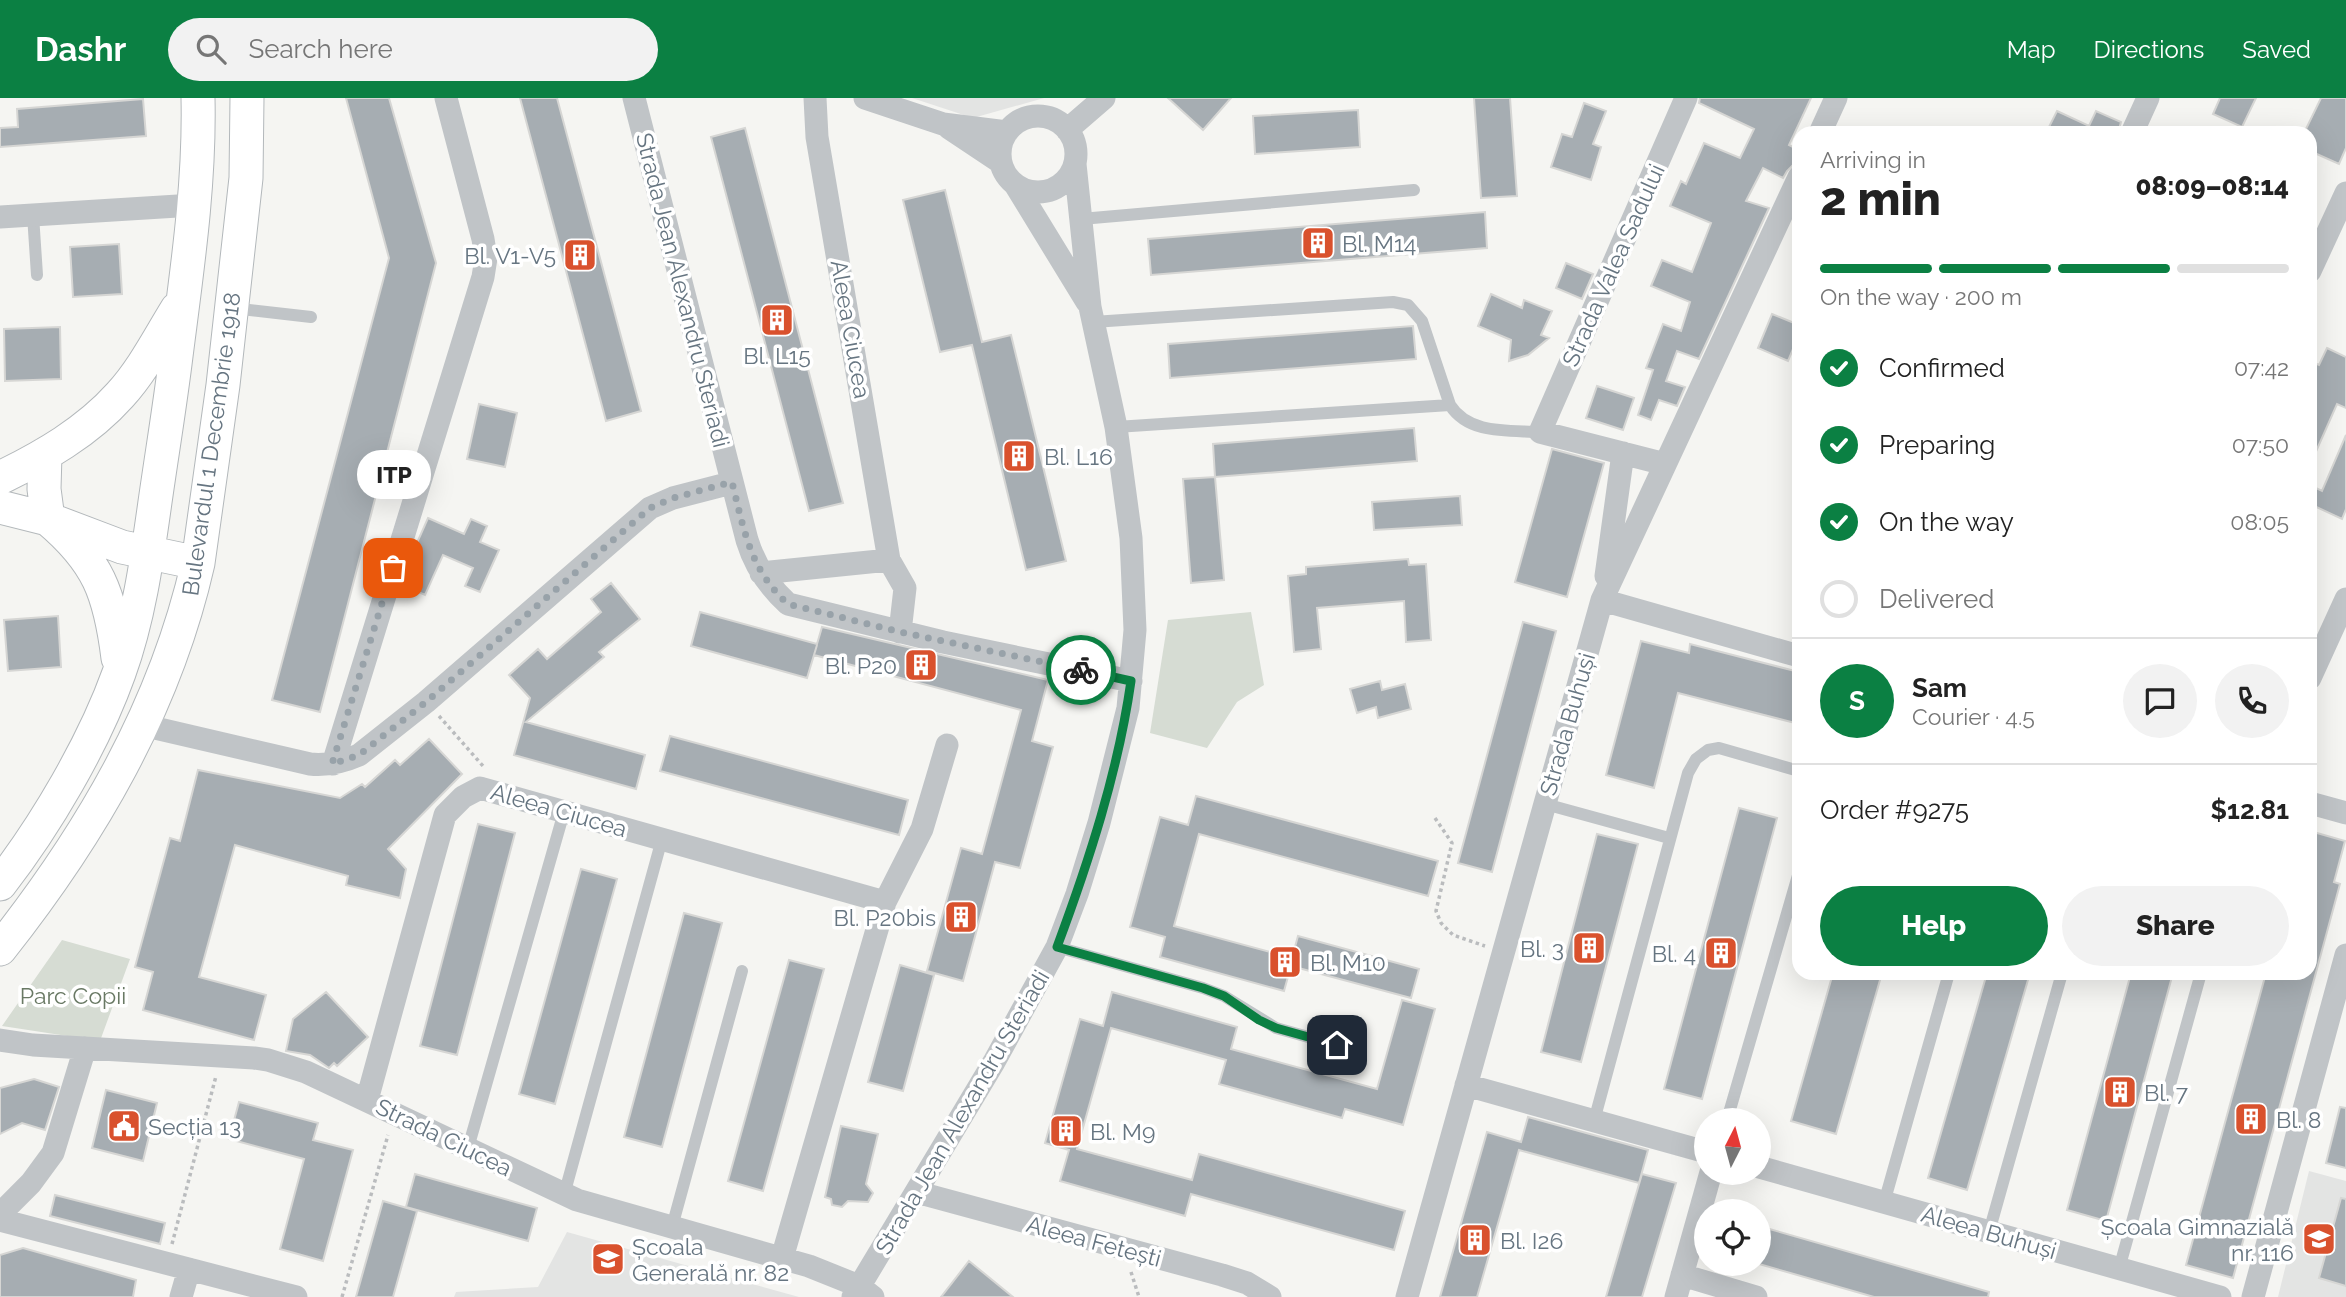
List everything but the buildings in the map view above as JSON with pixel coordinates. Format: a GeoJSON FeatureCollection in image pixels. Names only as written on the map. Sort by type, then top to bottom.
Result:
{"type":"FeatureCollection","features":[{"type":"Feature","properties":{"kind":"main road","name":"Bulevardul 1 Decembrie 1918"},"geometry":{"type":"LineString","coordinates":[[0,884],[74,769],[104,710],[120,671],[138,606],[170,398],[194,205],[198,98]]}},
{"type":"Feature","properties":{"kind":"main road","name":"Bulevardul 1 Decembrie 1918"},"geometry":{"type":"LineString","coordinates":[[0,949],[47,890],[111,788],[142,725],[174,649],[198,564],[219,411],[246,178],[247,98]]}},
{"type":"Feature","properties":{"kind":"main road"},"geometry":{"type":"LineString","coordinates":[[0,478],[45,454],[97,418],[120,395],[147,359],[183,298]]}},
{"type":"Feature","properties":{"kind":"main road"},"geometry":{"type":"LineString","coordinates":[[120,395],[170,398],[219,411]]}},
{"type":"Feature","properties":{"kind":"main road"},"geometry":{"type":"LineString","coordinates":[[45,454],[44,489],[48,519],[70,537],[96,570],[110,613],[120,671]]}},
{"type":"Feature","properties":{"kind":"main road"},"geometry":{"type":"LineString","coordinates":[[0,507],[48,519],[122,547],[198,564]]}},
{"type":"Feature","properties":{"kind":"street"},"geometry":{"type":"LineString","coordinates":[[332,764],[483,277],[486,258],[483,239],[446,98]]}},
{"type":"Feature","properties":{"kind":"street","name":"Strada Jean Alexandru Steriadi"},"geometry":{"type":"LineString","coordinates":[[634,98],[732,482]]}},
{"type":"Feature","properties":{"kind":"street","name":"Aleea Ciucea"},"geometry":{"type":"LineString","coordinates":[[815,98],[817,137],[889,560],[905,588],[900,632]]}},
{"type":"Feature","properties":{"kind":"street"},"geometry":{"type":"LineString","coordinates":[[865,98],[943,124],[1007,132]]}},
{"type":"Feature","properties":{"kind":"street"},"geometry":{"type":"LineString","coordinates":[[1067,130],[1104,98]]}},
{"type":"Feature","properties":{"kind":"street","name":"Strada Valea Sadului"},"geometry":{"type":"LineString","coordinates":[[1540,432],[1686,98]]}},
{"type":"Feature","properties":{"kind":"street"},"geometry":{"type":"LineString","coordinates":[[1823,126],[1836,98]]}},
{"type":"Feature","properties":{"kind":"street"},"geometry":{"type":"LineString","coordinates":[[2135,126],[2148,98]]}},
{"type":"Feature","properties":{"kind":"street"},"geometry":{"type":"LineString","coordinates":[[1039,116],[1055,121],[1067,130],[1076,152],[1075,164],[1062,185],[1051,190],[1027,191],[1016,186],[1003,171],[1000,151],[1007,132],[1021,120],[1039,116]]}},
{"type":"Feature","properties":{"kind":"street"},"geometry":{"type":"LineString","coordinates":[[943,124],[1000,162]]}},
{"type":"Feature","properties":{"kind":"street","name":"Strada Jean Alexandru Steriadi"},"geometry":{"type":"LineString","coordinates":[[862,1293],[916,1192],[994,1062],[1057,947],[1099,823],[1122,734],[1131,681],[1135,581],[1116,427],[1092,314],[1075,164]]}},
{"type":"Feature","properties":{"kind":"street","name":"Strada Jean Alexandru Steriadi"},"geometry":{"type":"LineString","coordinates":[[1016,186],[1092,314]]}},
{"type":"Feature","properties":{"kind":"street","name":"Strada Buhuși"},"geometry":{"type":"LineString","coordinates":[[1407,1297],[1602,600],[1792,192]]}},
{"type":"Feature","properties":{"kind":"street"},"geometry":{"type":"LineString","coordinates":[[2317,256],[2346,193]]}},
{"type":"Feature","properties":{"kind":"street"},"geometry":{"type":"LineString","coordinates":[[0,218],[194,205]]}},
{"type":"Feature","properties":{"kind":"street"},"geometry":{"type":"LineString","coordinates":[[1540,432],[1665,464]]}},
{"type":"Feature","properties":{"kind":"street"},"geometry":{"type":"LineString","coordinates":[[1623,453],[1602,600],[1792,654]]}},
{"type":"Feature","properties":{"kind":"street"},"geometry":{"type":"LineString","coordinates":[[142,725],[310,764],[332,764],[359,755],[426,702],[650,508],[673,498],[732,482],[752,558],[774,592],[788,604],[900,632],[1131,681]]}},
{"type":"Feature","properties":{"kind":"street"},"geometry":{"type":"LineString","coordinates":[[761,573],[889,560]]}},
{"type":"Feature","properties":{"kind":"street"},"geometry":{"type":"LineString","coordinates":[[2317,663],[2346,599]]}},
{"type":"Feature","properties":{"kind":"street"},"geometry":{"type":"LineString","coordinates":[[782,1258],[885,901],[922,829],[947,745]]}},
{"type":"Feature","properties":{"kind":"street","name":"Aleea Ciucea"},"geometry":{"type":"LineString","coordinates":[[367,1100],[445,815],[463,797],[480,788],[885,901]]}},
{"type":"Feature","properties":{"kind":"street"},"geometry":{"type":"LineString","coordinates":[[2317,805],[2346,813]]}},
{"type":"Feature","properties":{"kind":"street"},"geometry":{"type":"LineString","coordinates":[[2253,1297],[2346,955]]}},
{"type":"Feature","properties":{"kind":"street","name":"Strada Ciucea"},"geometry":{"type":"LineString","coordinates":[[0,1040],[33,1045],[222,1055],[289,1065],[395,1112],[564,1195],[832,1274],[862,1293]]}},
{"type":"Feature","properties":{"kind":"street"},"geometry":{"type":"LineString","coordinates":[[0,1214],[44,1169],[53,1153],[85,1048]]}},
{"type":"Feature","properties":{"kind":"street"},"geometry":{"type":"LineString","coordinates":[[1466,1085],[1694,1149]]}},
{"type":"Feature","properties":{"kind":"street","name":"Aleea Buhuși"},"geometry":{"type":"LineString","coordinates":[[1771,1170],[2220,1297]]}},
{"type":"Feature","properties":{"kind":"street"},"geometry":{"type":"LineString","coordinates":[[1708,1185],[1679,1286],[1756,1297]]}},
{"type":"Feature","properties":{"kind":"street","name":"Aleea Fetești"},"geometry":{"type":"LineString","coordinates":[[916,1192],[1222,1275],[1247,1283],[1270,1297]]}},
{"type":"Feature","properties":{"kind":"street"},"geometry":{"type":"LineString","coordinates":[[0,1220],[296,1297]]}},
{"type":"Feature","properties":{"kind":"street"},"geometry":{"type":"LineString","coordinates":[[178,1266],[181,1297]]}},
{"type":"Feature","properties":{"kind":"lane"},"geometry":{"type":"LineString","coordinates":[[1081,219],[1413,190]]}},
{"type":"Feature","properties":{"kind":"lane"},"geometry":{"type":"LineString","coordinates":[[33,215],[37,275]]}},
{"type":"Feature","properties":{"kind":"lane"},"geometry":{"type":"LineString","coordinates":[[1092,314],[1380,303],[1408,305],[1422,321],[1450,405],[1464,421],[1498,430],[1540,432]]}},
{"type":"Feature","properties":{"kind":"lane"},"geometry":{"type":"LineString","coordinates":[[232,308],[311,317]]}},
{"type":"Feature","properties":{"kind":"lane"},"geometry":{"type":"LineString","coordinates":[[1116,427],[1450,405]]}},
{"type":"Feature","properties":{"kind":"lane"},"geometry":{"type":"LineString","coordinates":[[1594,1121],[1688,773],[1696,759],[1708,750],[1719,748],[1792,769]]}},
{"type":"Feature","properties":{"kind":"lane"},"geometry":{"type":"LineString","coordinates":[[1545,804],[1669,838]]}},
{"type":"Feature","properties":{"kind":"lane"},"geometry":{"type":"LineString","coordinates":[[468,1148],[564,812]]}},
{"type":"Feature","properties":{"kind":"lane"},"geometry":{"type":"LineString","coordinates":[[564,1195],[662,839]]}},
{"type":"Feature","properties":{"kind":"lane"},"geometry":{"type":"LineString","coordinates":[[1730,1108],[1792,896]]}},
{"type":"Feature","properties":{"kind":"lane"},"geometry":{"type":"LineString","coordinates":[[1057,947],[1203,988],[1224,996],[1276,1028],[1337,1045]]}},
{"type":"Feature","properties":{"kind":"lane"},"geometry":{"type":"LineString","coordinates":[[673,1227],[741,971]]}},
{"type":"Feature","properties":{"kind":"lane"},"geometry":{"type":"LineString","coordinates":[[1884,1203],[1947,980]]}},
{"type":"Feature","properties":{"kind":"lane"},"geometry":{"type":"LineString","coordinates":[[1989,1232],[2060,980]]}},
{"type":"Feature","properties":{"kind":"lane"},"geometry":{"type":"LineString","coordinates":[[2119,1269],[2199,980]]}},
{"type":"Feature","properties":{"kind":"path"},"geometry":{"type":"LineString","coordinates":[[426,702],[483,766],[480,788]]}},
{"type":"Feature","properties":{"kind":"path"},"geometry":{"type":"LineString","coordinates":[[1435,818],[1452,843],[1436,911],[1441,923],[1453,935],[1503,952]]}},
{"type":"Feature","properties":{"kind":"path"},"geometry":{"type":"LineString","coordinates":[[178,1266],[222,1055]]}},
{"type":"Feature","properties":{"kind":"path"},"geometry":{"type":"LineString","coordinates":[[342,1297],[395,1112]]}},
{"type":"Feature","properties":{"kind":"shaded area"},"geometry":{"type":"Polygon","coordinates":[[[912,98],[1044,98],[973,118],[912,98]]]}},
{"type":"Feature","properties":{"kind":"shaded area","name":"Școala Gimnazială nr. 116"},"geometry":{"type":"Polygon","coordinates":[[[2309,1171],[2346,1181],[2346,1297],[2278,1297],[2309,1171]]]}},
{"type":"Feature","properties":{"kind":"shaded area","name":"Școala Generală nr. 82"},"geometry":{"type":"Polygon","coordinates":[[[567,1232],[799,1297],[454,1297],[456,1292],[538,1287],[567,1232]]]}},
{"type":"Feature","properties":{"kind":"green space"},"geometry":{"type":"Polygon","coordinates":[[[1251,612],[1264,685],[1237,702],[1207,748],[1150,733],[1168,620],[1251,612]]]}},
{"type":"Feature","properties":{"kind":"green space","name":"Parc Copii"},"geometry":{"type":"Polygon","coordinates":[[[62,940],[130,959],[100,1041],[2,1026],[62,940]]]}},
{"type":"Feature","properties":{"kind":"way so far"},"geometry":{"type":"LineString","coordinates":[[393,568],[332,764],[359,755],[426,702],[650,508],[673,498],[732,482],[752,558],[774,592],[788,604],[943,642],[1081,670]]}},
{"type":"Feature","properties":{"kind":"place","name":"Bl. M14"},"geometry":{"type":"Point","coordinates":[1318,243]}},
{"type":"Feature","properties":{"kind":"place","name":"Bl. V1-V5"},"geometry":{"type":"Point","coordinates":[580,255]}},
{"type":"Feature","properties":{"kind":"place","name":"Bl. L15"},"geometry":{"type":"Point","coordinates":[777,320]}},
{"type":"Feature","properties":{"kind":"place","name":"Bl. L16"},"geometry":{"type":"Point","coordinates":[1019,456]}},
{"type":"Feature","properties":{"kind":"place","name":"ITP"},"geometry":{"type":"Point","coordinates":[393,568]}},
{"type":"Feature","properties":{"kind":"place","name":"Bl. P20"},"geometry":{"type":"Point","coordinates":[921,665]}},
{"type":"Feature","properties":{"kind":"place","name":"Bl. P20bis"},"geometry":{"type":"Point","coordinates":[961,917]}},
{"type":"Feature","properties":{"kind":"place","name":"Bl. 3"},"geometry":{"type":"Point","coordinates":[1589,948]}},
{"type":"Feature","properties":{"kind":"place","name":"Bl. 4"},"geometry":{"type":"Point","coordinates":[1721,953]}},
{"type":"Feature","properties":{"kind":"place","name":"Bl. M10"},"geometry":{"type":"Point","coordinates":[1285,962]}},
{"type":"Feature","properties":{"kind":"place","name":"Bl. 7"},"geometry":{"type":"Point","coordinates":[2120,1092]}},
{"type":"Feature","properties":{"kind":"place","name":"Bl. 8"},"geometry":{"type":"Point","coordinates":[2251,1119]}},
{"type":"Feature","properties":{"kind":"place","name":"Secția 13"},"geometry":{"type":"Point","coordinates":[124,1126]}},
{"type":"Feature","properties":{"kind":"place","name":"Bl. M9"},"geometry":{"type":"Point","coordinates":[1066,1131]}},
{"type":"Feature","properties":{"kind":"place","name":"Școala Gimnazială nr. 116"},"geometry":{"type":"Point","coordinates":[2319,1239]}},
{"type":"Feature","properties":{"kind":"place","name":"Bl. I26"},"geometry":{"type":"Point","coordinates":[1475,1240]}},
{"type":"Feature","properties":{"kind":"place","name":"Școala Generală nr. 82"},"geometry":{"type":"Point","coordinates":[608,1259]}},
{"type":"Feature","properties":{"kind":"route"},"geometry":{"type":"LineString","coordinates":[[1081,670],[1131,681],[1128,708],[1099,823],[1057,947],[1203,988],[1224,996],[1276,1028],[1337,1045]]}}]}
